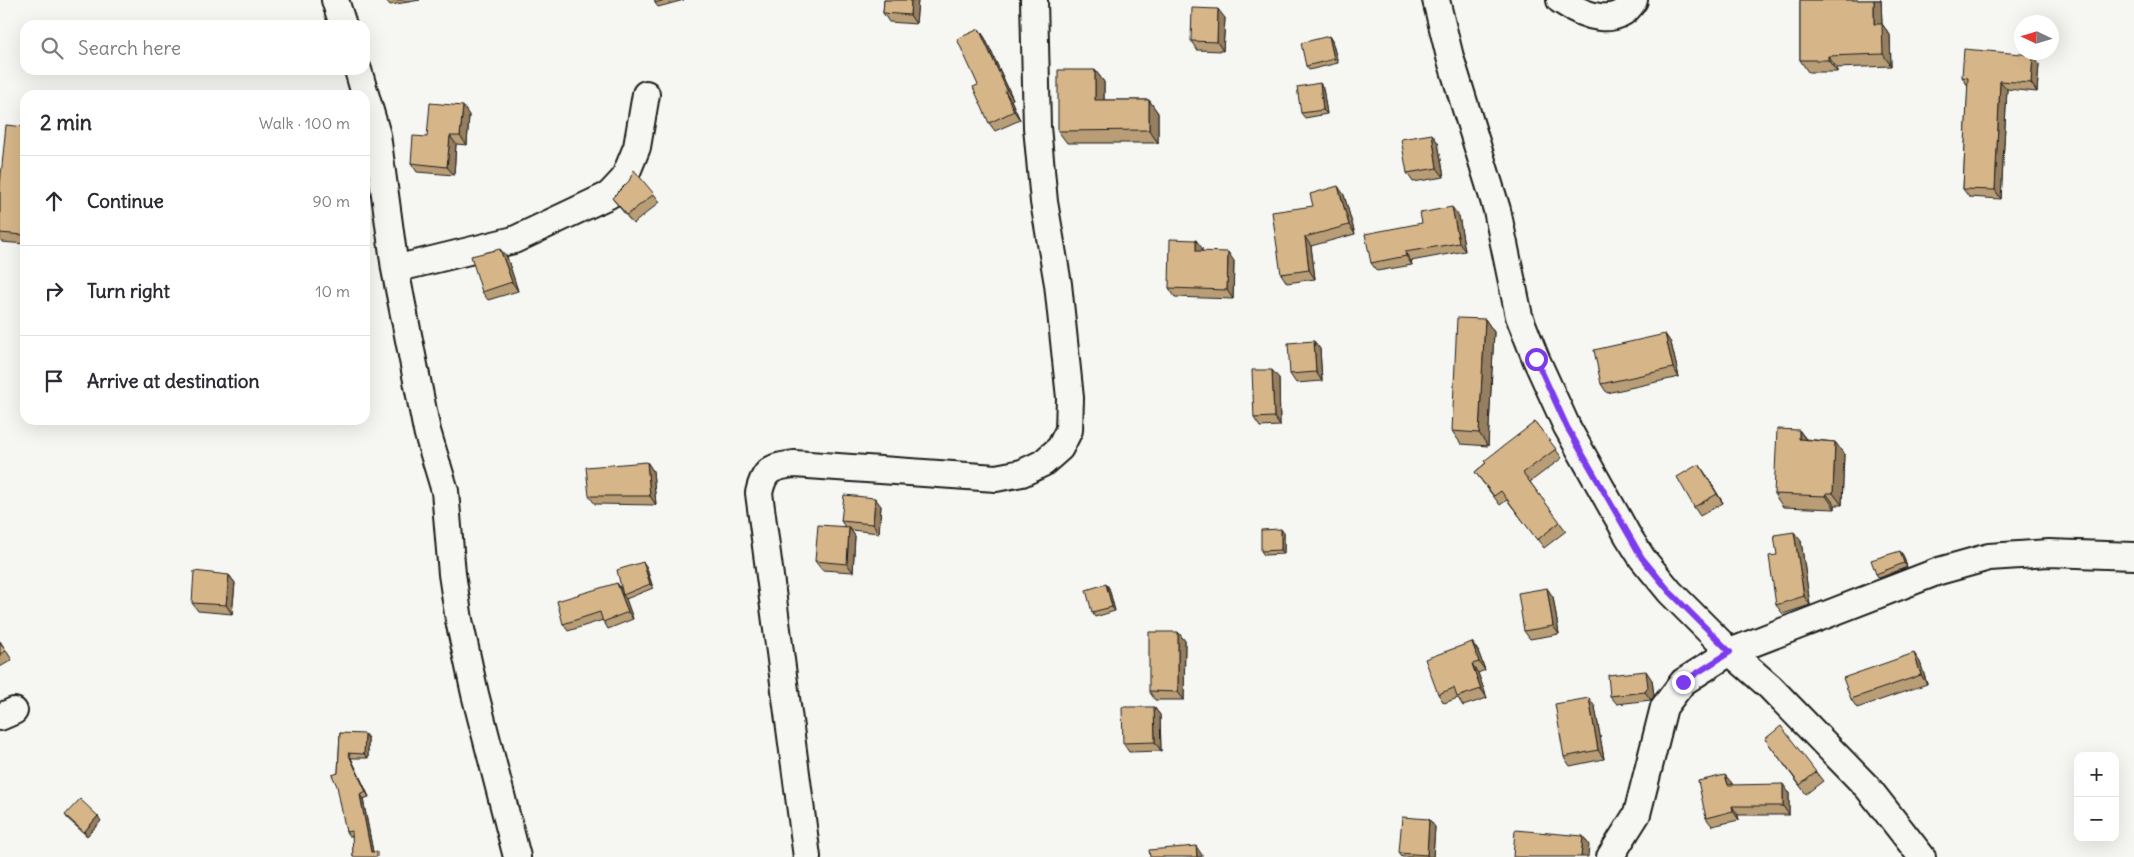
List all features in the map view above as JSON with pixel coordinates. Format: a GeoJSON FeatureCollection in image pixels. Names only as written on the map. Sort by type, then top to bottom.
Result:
{"type":"FeatureCollection","features":[{"type":"Feature","properties":{"kind":"street"},"geometry":{"type":"LineString","coordinates":[[335,0],[341,20]]}},
{"type":"Feature","properties":{"kind":"street"},"geometry":{"type":"LineString","coordinates":[[807,857],[759,494],[762,480],[766,473],[777,466],[794,464],[996,478],[1022,473],[1043,463],[1060,448],[1069,430],[1070,398],[1058,284],[1044,202],[1037,127],[1034,0]]}},
{"type":"Feature","properties":{"kind":"street"},"geometry":{"type":"LineString","coordinates":[[1436,0],[1450,57],[1497,210],[1519,316],[1567,427],[1642,558],[1670,592],[1730,652],[1770,687],[1868,788],[1922,857]]}},
{"type":"Feature","properties":{"kind":"street"},"geometry":{"type":"LineString","coordinates":[[1560,0],[1586,15],[1602,18],[1621,13],[1634,0]]}},
{"type":"Feature","properties":{"kind":"street"},"geometry":{"type":"LineString","coordinates":[[359,75],[364,90]]}},
{"type":"Feature","properties":{"kind":"street"},"geometry":{"type":"LineString","coordinates":[[395,269],[514,240],[609,195],[624,178],[637,148],[646,94]]}},
{"type":"Feature","properties":{"kind":"street"},"geometry":{"type":"LineString","coordinates":[[370,111],[377,135],[395,269],[427,431],[444,491],[452,574],[465,648],[517,857]]}},
{"type":"Feature","properties":{"kind":"street"},"geometry":{"type":"LineString","coordinates":[[1610,857],[1637,814],[1664,707],[1683,682],[1730,652],[1939,571],[1989,557],[2048,553],[2134,556]]}},
{"type":"Feature","properties":{"kind":"building"},"geometry":{"type":"Polygon","coordinates":[[[884,0],[911,0],[910,15],[883,13],[884,0]]]}},
{"type":"Feature","properties":{"kind":"building"},"geometry":{"type":"Polygon","coordinates":[[[1800,0],[1874,0],[1874,24],[1882,24],[1883,54],[1828,56],[1828,60],[1800,60],[1800,0]]]}},
{"type":"Feature","properties":{"kind":"building"},"geometry":{"type":"Polygon","coordinates":[[[1192,8],[1218,9],[1217,42],[1191,41],[1192,8]]]}},
{"type":"Feature","properties":{"kind":"building"},"geometry":{"type":"Polygon","coordinates":[[[979,29],[1007,90],[1005,91],[1014,111],[989,123],[973,87],[978,85],[957,39],[979,29]]]}},
{"type":"Feature","properties":{"kind":"building"},"geometry":{"type":"Polygon","coordinates":[[[1329,36],[1334,59],[1306,66],[1301,43],[1329,36]]]}},
{"type":"Feature","properties":{"kind":"building"},"geometry":{"type":"Polygon","coordinates":[[[1964,49],[2014,53],[2014,60],[2033,60],[2031,83],[2000,81],[1995,190],[1963,189],[1968,78],[1962,77],[1964,49]]]}},
{"type":"Feature","properties":{"kind":"building"},"geometry":{"type":"Polygon","coordinates":[[[1058,70],[1095,70],[1095,100],[1149,100],[1149,130],[1058,131],[1058,70]]]}},
{"type":"Feature","properties":{"kind":"building"},"geometry":{"type":"Polygon","coordinates":[[[1320,83],[1323,110],[1301,113],[1297,87],[1320,83]]]}},
{"type":"Feature","properties":{"kind":"building"},"geometry":{"type":"Polygon","coordinates":[[[430,103],[463,106],[460,136],[450,136],[447,167],[411,163],[413,136],[427,137],[430,103]]]}},
{"type":"Feature","properties":{"kind":"building"},"geometry":{"type":"Polygon","coordinates":[[[6,125],[20,126],[20,235],[0,233],[0,186],[6,125]]]}},
{"type":"Feature","properties":{"kind":"building"},"geometry":{"type":"Polygon","coordinates":[[[1432,134],[1437,168],[1407,173],[1401,139],[1432,134]]]}},
{"type":"Feature","properties":{"kind":"building"},"geometry":{"type":"Polygon","coordinates":[[[634,170],[654,194],[627,215],[612,198],[629,181],[634,170]]]}},
{"type":"Feature","properties":{"kind":"building"},"geometry":{"type":"Polygon","coordinates":[[[1338,186],[1349,225],[1305,237],[1309,270],[1281,274],[1272,212],[1313,206],[1310,194],[1338,186]]]}},
{"type":"Feature","properties":{"kind":"building"},"geometry":{"type":"Polygon","coordinates":[[[1452,207],[1459,243],[1405,252],[1406,256],[1371,263],[1365,234],[1422,223],[1420,213],[1452,207]]]}},
{"type":"Feature","properties":{"kind":"building"},"geometry":{"type":"Polygon","coordinates":[[[1170,239],[1196,240],[1196,251],[1228,252],[1227,290],[1169,288],[1170,239]]]}},
{"type":"Feature","properties":{"kind":"building"},"geometry":{"type":"Polygon","coordinates":[[[500,249],[512,282],[482,292],[471,256],[500,249]]]}},
{"type":"Feature","properties":{"kind":"building"},"geometry":{"type":"Polygon","coordinates":[[[1457,318],[1485,319],[1479,433],[1452,431],[1457,318]]]}},
{"type":"Feature","properties":{"kind":"building"},"geometry":{"type":"Polygon","coordinates":[[[1665,334],[1673,368],[1601,384],[1594,350],[1665,334]]]}},
{"type":"Feature","properties":{"kind":"building"},"geometry":{"type":"Polygon","coordinates":[[[1314,341],[1316,372],[1290,374],[1288,343],[1314,341]]]}},
{"type":"Feature","properties":{"kind":"building"},"geometry":{"type":"Polygon","coordinates":[[[1252,370],[1272,370],[1274,417],[1254,418],[1252,370]]]}},
{"type":"Feature","properties":{"kind":"building"},"geometry":{"type":"Polygon","coordinates":[[[1535,422],[1556,449],[1523,473],[1560,522],[1537,540],[1501,491],[1494,496],[1475,472],[1486,463],[1484,461],[1535,422]]]}},
{"type":"Feature","properties":{"kind":"building"},"geometry":{"type":"Polygon","coordinates":[[[1777,429],[1799,430],[1799,439],[1835,442],[1833,493],[1826,493],[1826,496],[1774,494],[1777,429]]]}},
{"type":"Feature","properties":{"kind":"building"},"geometry":{"type":"Polygon","coordinates":[[[647,462],[650,496],[589,496],[586,467],[647,462]]]}},
{"type":"Feature","properties":{"kind":"building"},"geometry":{"type":"Polygon","coordinates":[[[1699,464],[1717,494],[1694,507],[1677,477],[1699,464]]]}},
{"type":"Feature","properties":{"kind":"building"},"geometry":{"type":"Polygon","coordinates":[[[844,495],[875,498],[873,524],[841,521],[844,495]]]}},
{"type":"Feature","properties":{"kind":"building"},"geometry":{"type":"Polygon","coordinates":[[[818,525],[849,527],[847,564],[815,561],[818,525]]]}},
{"type":"Feature","properties":{"kind":"building"},"geometry":{"type":"Polygon","coordinates":[[[1281,529],[1281,550],[1261,551],[1261,530],[1281,529]]]}},
{"type":"Feature","properties":{"kind":"building"},"geometry":{"type":"Polygon","coordinates":[[[1794,532],[1804,596],[1776,605],[1769,556],[1777,555],[1774,535],[1794,532]]]}},
{"type":"Feature","properties":{"kind":"building"},"geometry":{"type":"Polygon","coordinates":[[[1900,551],[1904,563],[1876,574],[1871,560],[1900,551]]]}},
{"type":"Feature","properties":{"kind":"building"},"geometry":{"type":"Polygon","coordinates":[[[643,562],[650,584],[623,595],[617,570],[643,562]]]}},
{"type":"Feature","properties":{"kind":"building"},"geometry":{"type":"Polygon","coordinates":[[[194,571],[229,575],[226,605],[192,603],[194,571]]]}},
{"type":"Feature","properties":{"kind":"building"},"geometry":{"type":"Polygon","coordinates":[[[617,583],[628,612],[603,622],[600,612],[563,624],[557,601],[617,583]]]}},
{"type":"Feature","properties":{"kind":"building"},"geometry":{"type":"Polygon","coordinates":[[[1106,584],[1112,607],[1092,612],[1086,590],[1106,584]]]}},
{"type":"Feature","properties":{"kind":"building"},"geometry":{"type":"Polygon","coordinates":[[[1547,588],[1553,626],[1524,631],[1518,593],[1547,588]]]}},
{"type":"Feature","properties":{"kind":"building"},"geometry":{"type":"Polygon","coordinates":[[[1149,632],[1178,632],[1178,692],[1149,691],[1149,632]]]}},
{"type":"Feature","properties":{"kind":"building"},"geometry":{"type":"Polygon","coordinates":[[[0,642],[6,651],[0,654],[0,642]]]}},
{"type":"Feature","properties":{"kind":"building"},"geometry":{"type":"Polygon","coordinates":[[[1472,642],[1479,662],[1472,664],[1481,689],[1457,697],[1454,688],[1438,694],[1425,659],[1472,642]]]}},
{"type":"Feature","properties":{"kind":"building"},"geometry":{"type":"Polygon","coordinates":[[[1914,653],[1921,675],[1851,699],[1843,678],[1914,653]]]}},
{"type":"Feature","properties":{"kind":"building"},"geometry":{"type":"Polygon","coordinates":[[[1646,671],[1648,687],[1645,692],[1610,696],[1608,675],[1646,671]]]}},
{"type":"Feature","properties":{"kind":"building"},"geometry":{"type":"Polygon","coordinates":[[[1589,698],[1598,750],[1564,757],[1555,704],[1589,698]]]}},
{"type":"Feature","properties":{"kind":"building"},"geometry":{"type":"Polygon","coordinates":[[[1122,707],[1154,707],[1155,742],[1123,743],[1122,707]]]}},
{"type":"Feature","properties":{"kind":"building"},"geometry":{"type":"Polygon","coordinates":[[[1781,726],[1816,772],[1800,785],[1765,739],[1781,726]]]}},
{"type":"Feature","properties":{"kind":"building"},"geometry":{"type":"Polygon","coordinates":[[[340,733],[365,734],[364,754],[348,753],[366,792],[360,795],[371,852],[377,852],[377,857],[353,857],[352,831],[346,832],[337,786],[332,775],[338,773],[340,733]]]}},
{"type":"Feature","properties":{"kind":"building"},"geometry":{"type":"Polygon","coordinates":[[[1725,775],[1728,785],[1783,784],[1783,806],[1732,806],[1733,811],[1706,818],[1698,781],[1725,775]]]}},
{"type":"Feature","properties":{"kind":"building"},"geometry":{"type":"Polygon","coordinates":[[[80,799],[98,816],[84,832],[65,815],[80,799]]]}},
{"type":"Feature","properties":{"kind":"building"},"geometry":{"type":"Polygon","coordinates":[[[1402,817],[1429,819],[1427,855],[1399,853],[1402,817]]]}},
{"type":"Feature","properties":{"kind":"building"},"geometry":{"type":"Polygon","coordinates":[[[1515,830],[1583,836],[1581,857],[1513,857],[1515,830]]]}},
{"type":"Feature","properties":{"kind":"building"},"geometry":{"type":"Polygon","coordinates":[[[1196,846],[1197,857],[1150,857],[1149,850],[1196,846]]]}},
{"type":"Feature","properties":{"kind":"route"},"geometry":{"type":"LineString","coordinates":[[1536,359],[1567,427],[1642,558],[1670,592],[1730,652],[1683,682]]}}]}
